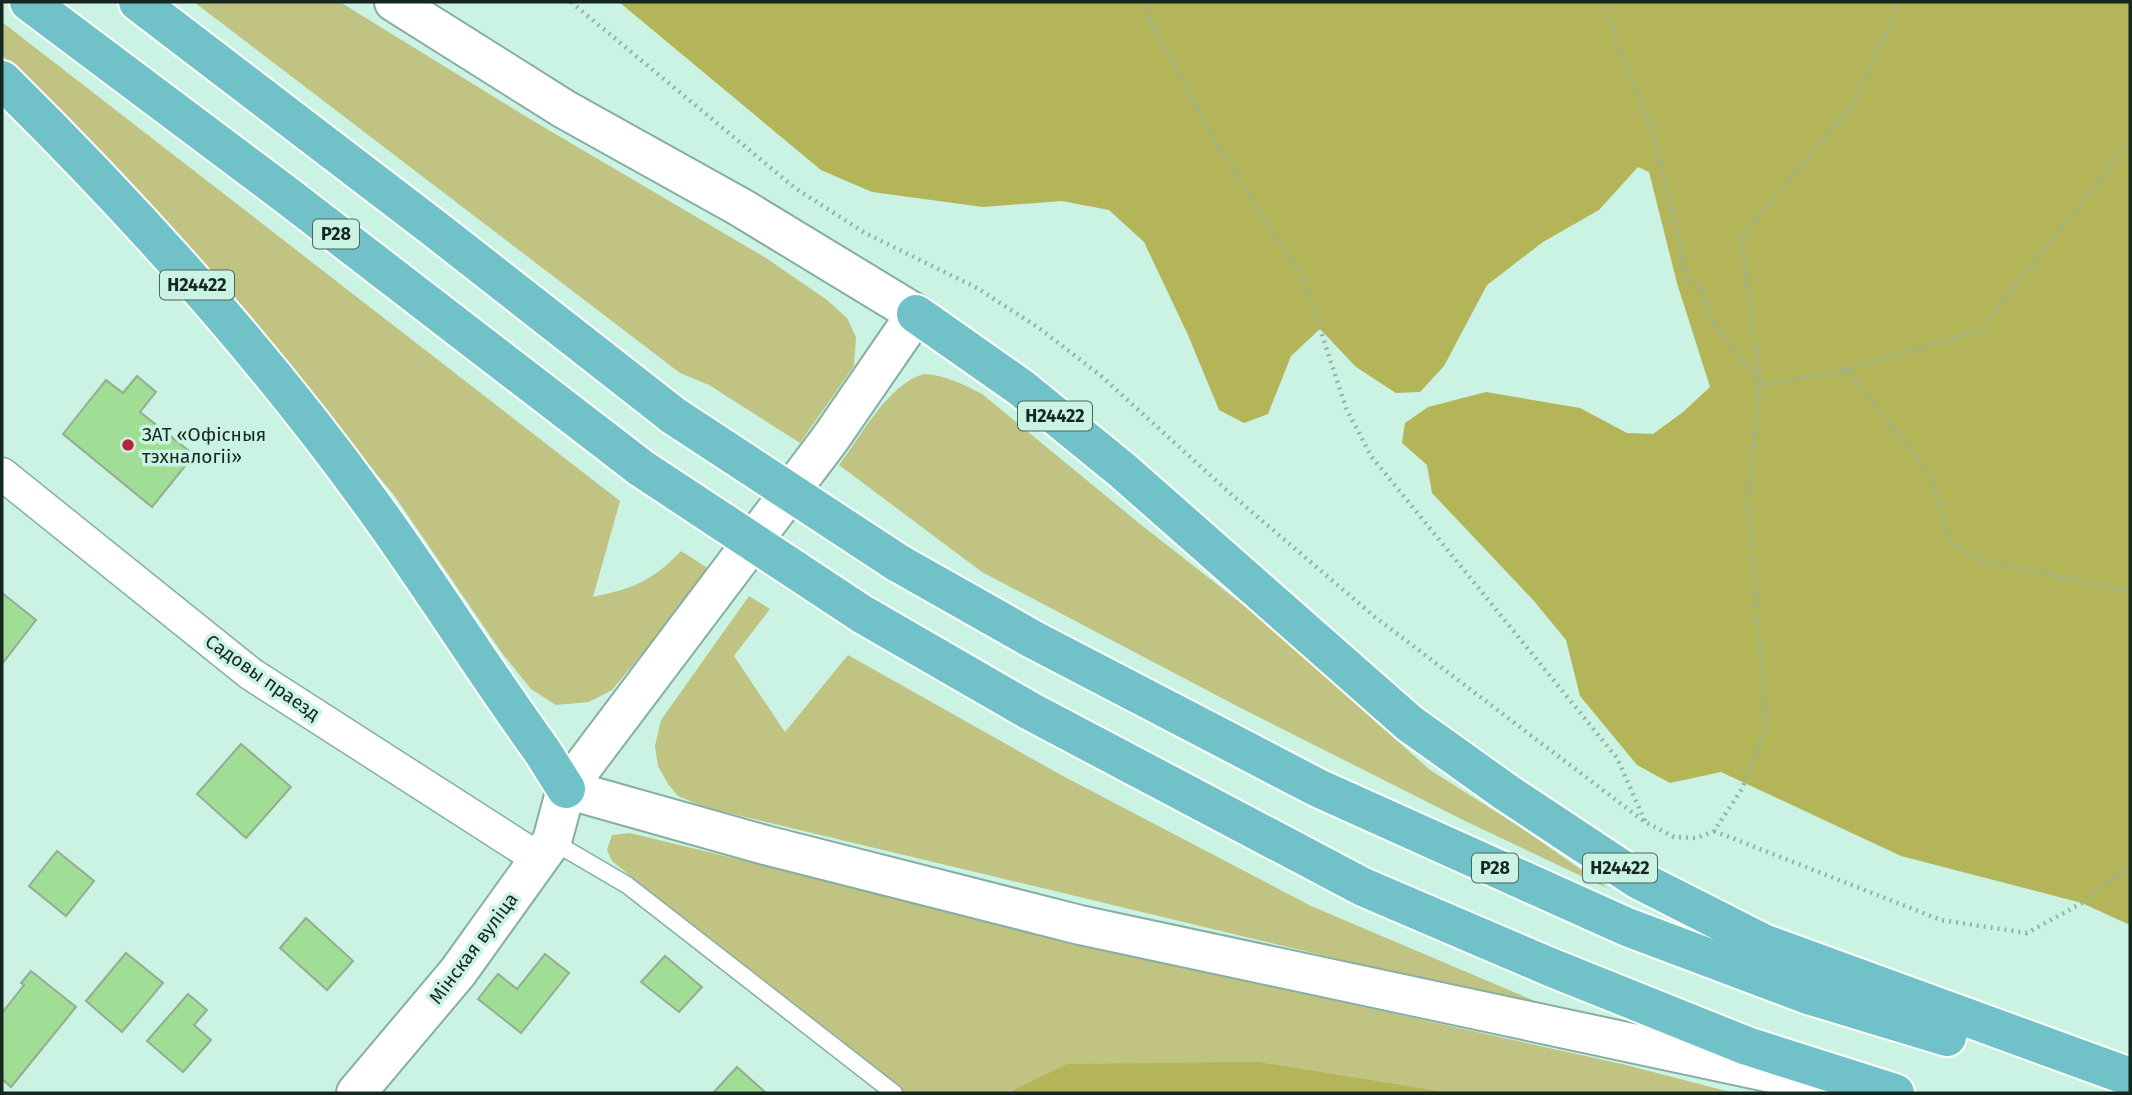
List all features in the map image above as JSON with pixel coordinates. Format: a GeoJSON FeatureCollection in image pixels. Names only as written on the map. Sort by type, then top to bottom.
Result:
{"type":"FeatureCollection","features":[{"type":"Feature","properties":{"kind":"highway","name":"Р28"},"geometry":{"type":"LineString","coordinates":[[29,2],[285,194],[641,468],[862,614],[1030,711],[1363,887],[1549,967],[1747,1046],[1895,1093]]}},
{"type":"Feature","properties":{"kind":"highway","name":"Р28"},"geometry":{"type":"LineString","coordinates":[[138,2],[674,416],[898,563],[1034,640],[1318,788],[1627,927],[1808,995],[1860,1011],[1951,1038],[2130,1077]]}},
{"type":"Feature","properties":{"kind":"highway","name":"Н24422"},"geometry":{"type":"LineString","coordinates":[[2,80],[183,268],[281,386],[374,506],[566,789]]}},
{"type":"Feature","properties":{"kind":"highway","name":"Н24422"},"geometry":{"type":"LineString","coordinates":[[916,314],[1020,387],[1122,470],[1409,723],[1507,793],[1637,879],[1763,943],[2130,1077]]}},
{"type":"Feature","properties":{"kind":"street","name":"Н24422"},"geometry":{"type":"LineString","coordinates":[[394,2],[564,109],[740,207],[916,314]]}},
{"type":"Feature","properties":{"kind":"street"},"geometry":{"type":"LineString","coordinates":[[916,314],[830,439],[566,789],[765,845],[1080,925],[1865,1093]]}},
{"type":"Feature","properties":{"kind":"street","name":"Садовы праезд"},"geometry":{"type":"LineString","coordinates":[[2,474],[251,674],[546,850]]}},
{"type":"Feature","properties":{"kind":"street","name":"Мінская вуліца"},"geometry":{"type":"LineString","coordinates":[[356,1093],[457,972],[546,850],[566,789]]}},
{"type":"Feature","properties":{"kind":"lane"},"geometry":{"type":"LineString","coordinates":[[546,850],[627,885],[894,1093]]}},
{"type":"Feature","properties":{"kind":"path"},"geometry":{"type":"LineString","coordinates":[[571,2],[794,188],[865,233],[977,288],[1039,328],[1100,375],[1232,495],[1375,617],[1645,822],[1674,837],[1697,838],[1714,831],[1742,789],[1766,727],[1748,503],[1760,385],[1741,236],[1853,104],[1900,2]]}},
{"type":"Feature","properties":{"kind":"path"},"geometry":{"type":"LineString","coordinates":[[1146,2],[1152,23],[1216,143],[1304,281],[1346,408],[1371,456],[1617,758],[1645,822]]}},
{"type":"Feature","properties":{"kind":"path"},"geometry":{"type":"LineString","coordinates":[[1604,2],[1618,48],[1652,130],[1687,281],[1699,285],[1711,319],[1760,385]]}},
{"type":"Feature","properties":{"kind":"path"},"geometry":{"type":"LineString","coordinates":[[1841,371],[1980,330],[2130,141]]}},
{"type":"Feature","properties":{"kind":"path"},"geometry":{"type":"LineString","coordinates":[[1760,385],[1847,370],[1930,474],[1951,543],[1979,560],[2130,591]]}},
{"type":"Feature","properties":{"kind":"path"},"geometry":{"type":"LineString","coordinates":[[1714,831],[1941,920],[2027,933],[2082,903],[2130,866]]}},
{"type":"Feature","properties":{"kind":"green space"},"geometry":{"type":"Polygon","coordinates":[[[194,2],[340,2],[525,116],[766,258],[827,300],[847,318],[856,337],[854,366],[800,443],[709,385],[680,373],[194,2]]]}},
{"type":"Feature","properties":{"kind":"green space"},"geometry":{"type":"Polygon","coordinates":[[[2,22],[620,501],[593,597],[620,590],[651,577],[681,551],[711,570],[612,690],[589,702],[556,705],[531,689],[502,653],[394,495],[162,218],[2,55],[2,22]]]}},
{"type":"Feature","properties":{"kind":"green space"},"geometry":{"type":"Polygon","coordinates":[[[924,374],[947,378],[982,394],[1260,618],[1430,770],[1517,825],[1609,889],[1467,822],[1235,705],[982,572],[839,465],[887,400],[899,388],[924,374]]]}},
{"type":"Feature","properties":{"kind":"green space"},"geometry":{"type":"Polygon","coordinates":[[[749,596],[770,609],[734,656],[785,732],[848,655],[1061,775],[1311,906],[1563,1013],[704,807],[678,796],[658,766],[655,746],[661,720],[749,596]]]}},
{"type":"Feature","properties":{"kind":"green space"},"geometry":{"type":"Polygon","coordinates":[[[630,833],[1205,972],[1622,1064],[1734,1093],[1453,1093],[1260,1062],[1008,1093],[899,1093],[612,861],[607,850],[612,835],[630,833]]]}},
{"type":"Feature","properties":{"kind":"shaded area"},"geometry":{"type":"Polygon","coordinates":[[[619,2],[2130,2],[2130,925],[2082,903],[1901,856],[1721,772],[1670,783],[1637,765],[1580,696],[1566,640],[1534,601],[1432,493],[1427,465],[1402,443],[1405,423],[1428,407],[1486,392],[1580,408],[1627,433],[1653,434],[1683,412],[1710,387],[1677,283],[1649,172],[1638,167],[1599,210],[1543,242],[1487,285],[1444,366],[1420,392],[1396,393],[1356,367],[1320,329],[1291,356],[1268,414],[1244,423],[1219,410],[1188,335],[1144,242],[1109,210],[1062,201],[983,207],[872,192],[821,170],[619,2]]]}},
{"type":"Feature","properties":{"kind":"shaded area"},"geometry":{"type":"Polygon","coordinates":[[[1260,1062],[1453,1093],[1008,1093],[1067,1064],[1260,1062]]]}},
{"type":"Feature","properties":{"kind":"building","name":"ЗАТ «Офісныя тэхналогіі»"},"geometry":{"type":"Polygon","coordinates":[[[137,376],[156,392],[140,412],[194,455],[152,507],[63,434],[106,380],[123,393],[137,376]]]}},
{"type":"Feature","properties":{"kind":"building"},"geometry":{"type":"Polygon","coordinates":[[[2,593],[36,620],[2,664],[2,593]]]}},
{"type":"Feature","properties":{"kind":"building"},"geometry":{"type":"Polygon","coordinates":[[[241,744],[291,787],[246,838],[197,794],[241,744]]]}},
{"type":"Feature","properties":{"kind":"building"},"geometry":{"type":"Polygon","coordinates":[[[57,851],[94,881],[66,916],[29,886],[57,851]]]}},
{"type":"Feature","properties":{"kind":"building"},"geometry":{"type":"Polygon","coordinates":[[[306,918],[353,961],[327,990],[280,948],[306,918]]]}},
{"type":"Feature","properties":{"kind":"building"},"geometry":{"type":"Polygon","coordinates":[[[126,953],[163,983],[122,1032],[86,1001],[126,953]]]}},
{"type":"Feature","properties":{"kind":"building"},"geometry":{"type":"Polygon","coordinates":[[[545,954],[569,973],[521,1033],[478,999],[498,974],[517,989],[545,954]]]}},
{"type":"Feature","properties":{"kind":"building"},"geometry":{"type":"Polygon","coordinates":[[[665,956],[702,987],[679,1012],[641,982],[665,956]]]}},
{"type":"Feature","properties":{"kind":"building"},"geometry":{"type":"Polygon","coordinates":[[[31,971],[76,1007],[11,1087],[2,1079],[2,1013],[24,985],[21,983],[31,971]]]}},
{"type":"Feature","properties":{"kind":"building"},"geometry":{"type":"Polygon","coordinates":[[[188,994],[207,1010],[194,1025],[211,1040],[183,1072],[147,1041],[188,994]]]}},
{"type":"Feature","properties":{"kind":"building"},"geometry":{"type":"Polygon","coordinates":[[[737,1067],[766,1093],[713,1093],[737,1067]]]}},
{"type":"Feature","properties":{"kind":"place","name":"ЗАТ «Офісныя тэхналогіі»"},"geometry":{"type":"Point","coordinates":[128,445]}}]}
